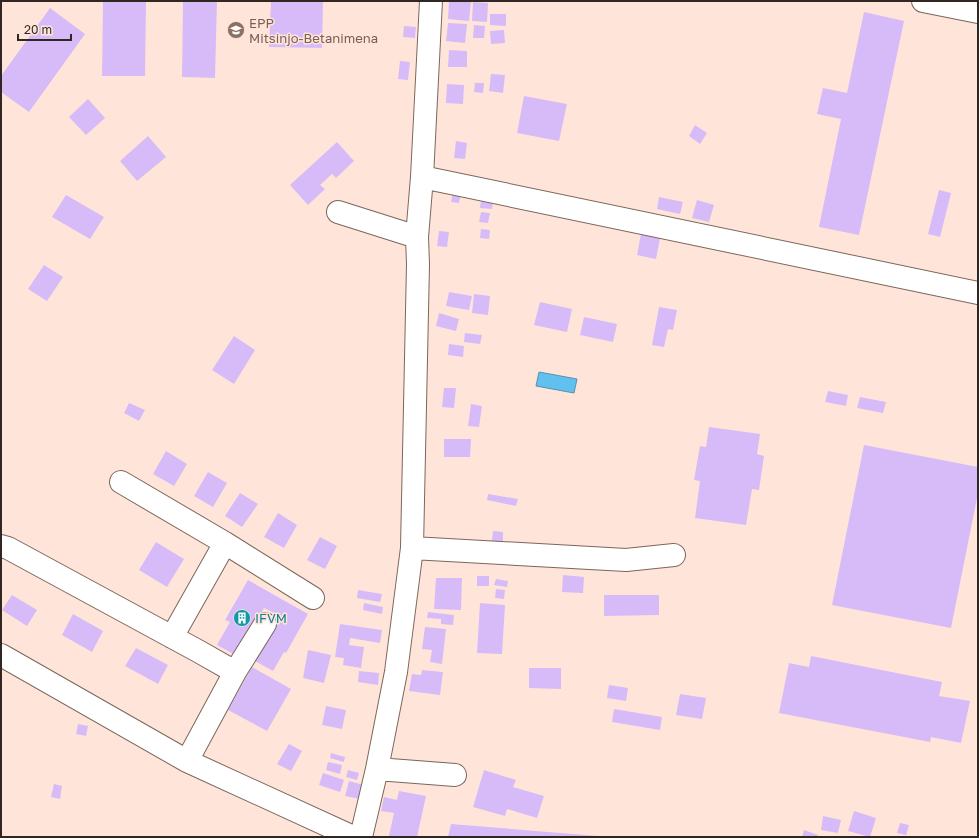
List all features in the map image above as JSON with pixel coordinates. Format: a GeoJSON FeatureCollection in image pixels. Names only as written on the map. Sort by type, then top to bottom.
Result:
{"type":"FeatureCollection","features":[{"type":"Feature","properties":{"kind":"street"},"geometry":{"type":"LineString","coordinates":[[361,837],[377,768],[396,672],[412,548],[418,264],[417,237],[422,177],[431,1]]}},
{"type":"Feature","properties":{"kind":"street"},"geometry":{"type":"LineString","coordinates":[[923,1],[978,12]]}},
{"type":"Feature","properties":{"kind":"street"},"geometry":{"type":"LineString","coordinates":[[422,177],[978,293]]}},
{"type":"Feature","properties":{"kind":"street"},"geometry":{"type":"LineString","coordinates":[[338,212],[417,237]]}},
{"type":"Feature","properties":{"kind":"street"},"geometry":{"type":"LineString","coordinates":[[121,482],[225,543],[313,598]]}},
{"type":"Feature","properties":{"kind":"street"},"geometry":{"type":"LineString","coordinates":[[172,637],[225,543]]}},
{"type":"Feature","properties":{"kind":"street"},"geometry":{"type":"LineString","coordinates":[[1,546],[8,548],[235,672]]}},
{"type":"Feature","properties":{"kind":"street"},"geometry":{"type":"LineString","coordinates":[[412,548],[626,560],[674,555]]}},
{"type":"Feature","properties":{"kind":"street"},"geometry":{"type":"LineString","coordinates":[[187,761],[235,672],[265,624]]}},
{"type":"Feature","properties":{"kind":"street"},"geometry":{"type":"LineString","coordinates":[[1,655],[187,761],[354,837]]}},
{"type":"Feature","properties":{"kind":"street"},"geometry":{"type":"LineString","coordinates":[[377,768],[455,775]]}},
{"type":"Feature","properties":{"kind":"water"},"geometry":{"type":"Polygon","coordinates":[[[539,372],[577,379],[574,393],[536,386],[539,372]]]}},
{"type":"Feature","properties":{"kind":"building"},"geometry":{"type":"Polygon","coordinates":[[[103,1],[146,1],[145,76],[102,76],[103,1]]]}},
{"type":"Feature","properties":{"kind":"building"},"geometry":{"type":"Polygon","coordinates":[[[183,1],[217,1],[215,78],[182,77],[183,1]]]}},
{"type":"Feature","properties":{"kind":"building"},"geometry":{"type":"Polygon","coordinates":[[[271,1],[323,2],[322,48],[269,47],[271,1]]]}},
{"type":"Feature","properties":{"kind":"building"},"geometry":{"type":"Polygon","coordinates":[[[449,1],[471,2],[469,21],[448,19],[449,1]]]}},
{"type":"Feature","properties":{"kind":"building"},"geometry":{"type":"Polygon","coordinates":[[[473,2],[488,3],[487,22],[472,21],[473,2]]]}},
{"type":"Feature","properties":{"kind":"building"},"geometry":{"type":"Polygon","coordinates":[[[50,8],[85,34],[29,112],[1,92],[1,76],[50,8]]]}},
{"type":"Feature","properties":{"kind":"building"},"geometry":{"type":"Polygon","coordinates":[[[864,12],[904,21],[859,235],[819,227],[841,119],[817,114],[823,88],[847,93],[864,12]]]}},
{"type":"Feature","properties":{"kind":"building"},"geometry":{"type":"Polygon","coordinates":[[[490,14],[506,14],[506,26],[490,25],[490,14]]]}},
{"type":"Feature","properties":{"kind":"building"},"geometry":{"type":"Polygon","coordinates":[[[448,23],[467,24],[465,43],[446,41],[448,23]]]}},
{"type":"Feature","properties":{"kind":"building"},"geometry":{"type":"Polygon","coordinates":[[[474,25],[485,26],[484,38],[473,38],[474,25]]]}},
{"type":"Feature","properties":{"kind":"building"},"geometry":{"type":"Polygon","coordinates":[[[404,26],[416,27],[415,38],[403,37],[404,26]]]}},
{"type":"Feature","properties":{"kind":"building"},"geometry":{"type":"Polygon","coordinates":[[[504,30],[505,43],[491,44],[490,31],[504,30]]]}},
{"type":"Feature","properties":{"kind":"building"},"geometry":{"type":"Polygon","coordinates":[[[449,50],[467,51],[467,67],[448,67],[449,50]]]}},
{"type":"Feature","properties":{"kind":"building"},"geometry":{"type":"Polygon","coordinates":[[[400,61],[410,62],[408,80],[398,79],[400,61]]]}},
{"type":"Feature","properties":{"kind":"building"},"geometry":{"type":"Polygon","coordinates":[[[491,74],[505,75],[503,93],[489,91],[491,74]]]}},
{"type":"Feature","properties":{"kind":"building"},"geometry":{"type":"Polygon","coordinates":[[[475,83],[484,83],[483,93],[474,92],[475,83]]]}},
{"type":"Feature","properties":{"kind":"building"},"geometry":{"type":"Polygon","coordinates":[[[447,84],[464,85],[463,104],[446,103],[447,84]]]}},
{"type":"Feature","properties":{"kind":"building"},"geometry":{"type":"Polygon","coordinates":[[[524,96],[567,104],[559,141],[517,133],[524,96]]]}},
{"type":"Feature","properties":{"kind":"building"},"geometry":{"type":"Polygon","coordinates":[[[88,99],[105,118],[86,135],[69,117],[88,99]]]}},
{"type":"Feature","properties":{"kind":"building"},"geometry":{"type":"Polygon","coordinates":[[[695,125],[707,133],[700,144],[689,136],[695,125]]]}},
{"type":"Feature","properties":{"kind":"building"},"geometry":{"type":"Polygon","coordinates":[[[148,136],[166,157],[137,181],[120,161],[148,136]]]}},
{"type":"Feature","properties":{"kind":"building"},"geometry":{"type":"Polygon","coordinates":[[[456,141],[467,143],[465,159],[454,158],[456,141]]]}},
{"type":"Feature","properties":{"kind":"building"},"geometry":{"type":"Polygon","coordinates":[[[337,142],[354,161],[336,178],[332,174],[320,185],[325,189],[308,205],[290,185],[337,142]]]}},
{"type":"Feature","properties":{"kind":"building"},"geometry":{"type":"Polygon","coordinates":[[[939,190],[951,193],[940,237],[928,234],[939,190]]]}},
{"type":"Feature","properties":{"kind":"building"},"geometry":{"type":"Polygon","coordinates":[[[453,191],[461,193],[459,203],[451,202],[453,191]]]}},
{"type":"Feature","properties":{"kind":"building"},"geometry":{"type":"Polygon","coordinates":[[[482,193],[494,195],[492,209],[480,208],[482,193]]]}},
{"type":"Feature","properties":{"kind":"building"},"geometry":{"type":"Polygon","coordinates":[[[66,195],[104,217],[90,239],[52,217],[66,195]]]}},
{"type":"Feature","properties":{"kind":"building"},"geometry":{"type":"Polygon","coordinates":[[[659,197],[683,202],[680,214],[657,209],[659,197]]]}},
{"type":"Feature","properties":{"kind":"building"},"geometry":{"type":"Polygon","coordinates":[[[697,200],[714,205],[709,222],[692,218],[697,200]]]}},
{"type":"Feature","properties":{"kind":"building"},"geometry":{"type":"Polygon","coordinates":[[[481,212],[490,213],[488,223],[479,222],[481,212]]]}},
{"type":"Feature","properties":{"kind":"building"},"geometry":{"type":"Polygon","coordinates":[[[481,229],[490,230],[489,239],[480,238],[481,229]]]}},
{"type":"Feature","properties":{"kind":"building"},"geometry":{"type":"Polygon","coordinates":[[[439,231],[449,232],[447,247],[437,246],[439,231]]]}},
{"type":"Feature","properties":{"kind":"building"},"geometry":{"type":"Polygon","coordinates":[[[641,234],[660,238],[656,259],[637,255],[641,234]]]}},
{"type":"Feature","properties":{"kind":"building"},"geometry":{"type":"Polygon","coordinates":[[[44,265],[63,277],[47,301],[28,289],[44,265]]]}},
{"type":"Feature","properties":{"kind":"building"},"geometry":{"type":"Polygon","coordinates":[[[449,292],[472,296],[469,310],[446,306],[449,292]]]}},
{"type":"Feature","properties":{"kind":"building"},"geometry":{"type":"Polygon","coordinates":[[[474,294],[490,296],[488,315],[472,313],[474,294]]]}},
{"type":"Feature","properties":{"kind":"building"},"geometry":{"type":"Polygon","coordinates":[[[540,302],[572,309],[567,332],[534,325],[540,302]]]}},
{"type":"Feature","properties":{"kind":"building"},"geometry":{"type":"Polygon","coordinates":[[[659,307],[677,310],[673,330],[668,329],[664,347],[652,345],[659,307]]]}},
{"type":"Feature","properties":{"kind":"building"},"geometry":{"type":"Polygon","coordinates":[[[439,313],[459,319],[456,331],[436,326],[439,313]]]}},
{"type":"Feature","properties":{"kind":"building"},"geometry":{"type":"Polygon","coordinates":[[[584,317],[617,324],[613,342],[580,335],[584,317]]]}},
{"type":"Feature","properties":{"kind":"building"},"geometry":{"type":"Polygon","coordinates":[[[465,333],[482,335],[480,344],[464,342],[465,333]]]}},
{"type":"Feature","properties":{"kind":"building"},"geometry":{"type":"Polygon","coordinates":[[[234,336],[255,350],[234,384],[212,370],[234,336]]]}},
{"type":"Feature","properties":{"kind":"building"},"geometry":{"type":"Polygon","coordinates":[[[449,344],[464,346],[463,357],[448,355],[449,344]]]}},
{"type":"Feature","properties":{"kind":"building"},"geometry":{"type":"Polygon","coordinates":[[[444,388],[456,388],[454,408],[442,407],[444,388]]]}},
{"type":"Feature","properties":{"kind":"building"},"geometry":{"type":"Polygon","coordinates":[[[828,391],[848,395],[846,406],[825,402],[828,391]]]}},
{"type":"Feature","properties":{"kind":"building"},"geometry":{"type":"Polygon","coordinates":[[[860,397],[886,402],[883,413],[857,408],[860,397]]]}},
{"type":"Feature","properties":{"kind":"building"},"geometry":{"type":"Polygon","coordinates":[[[129,403],[145,410],[139,421],[124,413],[129,403]]]}},
{"type":"Feature","properties":{"kind":"building"},"geometry":{"type":"Polygon","coordinates":[[[471,404],[482,406],[479,427],[468,426],[471,404]]]}},
{"type":"Feature","properties":{"kind":"building"},"geometry":{"type":"Polygon","coordinates":[[[709,427],[760,434],[757,454],[764,456],[759,490],[752,489],[746,525],[695,518],[700,481],[694,480],[700,446],[706,447],[709,427]]]}},
{"type":"Feature","properties":{"kind":"building"},"geometry":{"type":"Polygon","coordinates":[[[444,439],[471,439],[470,457],[444,457],[444,439]]]}},
{"type":"Feature","properties":{"kind":"building"},"geometry":{"type":"Polygon","coordinates":[[[864,445],[978,467],[978,493],[951,628],[832,605],[864,445]]]}},
{"type":"Feature","properties":{"kind":"building"},"geometry":{"type":"Polygon","coordinates":[[[166,451],[187,464],[174,486],[153,474],[166,451]]]}},
{"type":"Feature","properties":{"kind":"building"},"geometry":{"type":"Polygon","coordinates":[[[208,472],[227,483],[213,507],[194,496],[208,472]]]}},
{"type":"Feature","properties":{"kind":"building"},"geometry":{"type":"Polygon","coordinates":[[[240,493],[258,504],[242,527],[225,516],[240,493]]]}},
{"type":"Feature","properties":{"kind":"building"},"geometry":{"type":"Polygon","coordinates":[[[488,494],[518,499],[516,506],[487,500],[488,494]]]}},
{"type":"Feature","properties":{"kind":"building"},"geometry":{"type":"Polygon","coordinates":[[[278,513],[297,525],[284,548],[264,537],[278,513]]]}},
{"type":"Feature","properties":{"kind":"building"},"geometry":{"type":"Polygon","coordinates":[[[493,531],[503,532],[503,541],[492,541],[493,531]]]}},
{"type":"Feature","properties":{"kind":"building"},"geometry":{"type":"Polygon","coordinates":[[[320,537],[337,546],[325,569],[307,560],[320,537]]]}},
{"type":"Feature","properties":{"kind":"building"},"geometry":{"type":"Polygon","coordinates":[[[156,542],[184,559],[167,587],[139,570],[156,542]]]}},
{"type":"Feature","properties":{"kind":"building"},"geometry":{"type":"Polygon","coordinates":[[[563,575],[584,577],[583,593],[562,592],[563,575]]]}},
{"type":"Feature","properties":{"kind":"building"},"geometry":{"type":"Polygon","coordinates":[[[477,576],[489,576],[489,586],[477,586],[477,576]]]}},
{"type":"Feature","properties":{"kind":"building"},"geometry":{"type":"Polygon","coordinates":[[[436,578],[462,578],[461,610],[434,609],[436,578]]]}},
{"type":"Feature","properties":{"kind":"building"},"geometry":{"type":"Polygon","coordinates":[[[496,579],[508,581],[507,587],[494,585],[496,579]]]}},
{"type":"Feature","properties":{"kind":"building","name":"IFVM"},"geometry":{"type":"Polygon","coordinates":[[[248,580],[308,614],[286,653],[284,652],[273,671],[255,661],[280,616],[264,608],[237,656],[217,645],[230,622],[225,620],[248,580]]]}},
{"type":"Feature","properties":{"kind":"building"},"geometry":{"type":"Polygon","coordinates":[[[496,589],[505,590],[504,599],[495,598],[496,589]]]}},
{"type":"Feature","properties":{"kind":"building"},"geometry":{"type":"Polygon","coordinates":[[[358,590],[382,594],[380,602],[357,598],[358,590]]]}},
{"type":"Feature","properties":{"kind":"building"},"geometry":{"type":"Polygon","coordinates":[[[12,595],[37,610],[27,626],[2,610],[12,595]]]}},
{"type":"Feature","properties":{"kind":"building"},"geometry":{"type":"Polygon","coordinates":[[[604,595],[659,595],[659,615],[604,616],[604,595]]]}},
{"type":"Feature","properties":{"kind":"building"},"geometry":{"type":"Polygon","coordinates":[[[364,603],[383,607],[382,614],[363,610],[364,603]]]}},
{"type":"Feature","properties":{"kind":"building"},"geometry":{"type":"Polygon","coordinates":[[[480,603],[505,605],[502,654],[477,653],[480,603]]]}},
{"type":"Feature","properties":{"kind":"building"},"geometry":{"type":"Polygon","coordinates":[[[428,612],[454,615],[453,625],[441,624],[441,619],[427,618],[428,612]]]}},
{"type":"Feature","properties":{"kind":"building"},"geometry":{"type":"Polygon","coordinates":[[[73,614],[103,631],[92,652],[62,635],[73,614]]]}},
{"type":"Feature","properties":{"kind":"building"},"geometry":{"type":"Polygon","coordinates":[[[340,624],[382,630],[380,643],[350,638],[349,645],[364,647],[361,668],[343,665],[344,658],[335,657],[340,624]]]}},
{"type":"Feature","properties":{"kind":"building"},"geometry":{"type":"Polygon","coordinates":[[[425,627],[446,629],[442,664],[430,662],[432,650],[422,649],[425,627]]]}},
{"type":"Feature","properties":{"kind":"building"},"geometry":{"type":"Polygon","coordinates":[[[136,648],[168,665],[158,684],[125,666],[136,648]]]}},
{"type":"Feature","properties":{"kind":"building"},"geometry":{"type":"Polygon","coordinates":[[[308,650],[331,655],[324,683],[303,678],[308,650]]]}},
{"type":"Feature","properties":{"kind":"building"},"geometry":{"type":"Polygon","coordinates":[[[811,656],[942,682],[939,696],[970,701],[961,743],[931,737],[930,742],[779,713],[789,663],[809,667],[811,656]]]}},
{"type":"Feature","properties":{"kind":"building"},"geometry":{"type":"Polygon","coordinates":[[[252,667],[291,689],[267,731],[228,710],[252,667]]]}},
{"type":"Feature","properties":{"kind":"building"},"geometry":{"type":"Polygon","coordinates":[[[529,668],[561,668],[561,689],[529,688],[529,668]]]}},
{"type":"Feature","properties":{"kind":"building"},"geometry":{"type":"Polygon","coordinates":[[[422,670],[443,672],[440,695],[409,691],[412,674],[421,675],[422,670]]]}},
{"type":"Feature","properties":{"kind":"building"},"geometry":{"type":"Polygon","coordinates":[[[359,671],[379,673],[378,685],[358,682],[359,671]]]}},
{"type":"Feature","properties":{"kind":"building"},"geometry":{"type":"Polygon","coordinates":[[[609,685],[628,688],[626,701],[607,698],[609,685]]]}},
{"type":"Feature","properties":{"kind":"building"},"geometry":{"type":"Polygon","coordinates":[[[680,694],[706,698],[702,719],[676,715],[680,694]]]}},
{"type":"Feature","properties":{"kind":"building"},"geometry":{"type":"Polygon","coordinates":[[[326,706],[346,710],[342,729],[322,725],[326,706]]]}},
{"type":"Feature","properties":{"kind":"building"},"geometry":{"type":"Polygon","coordinates":[[[614,709],[662,717],[660,730],[612,722],[614,709]]]}},
{"type":"Feature","properties":{"kind":"building"},"geometry":{"type":"Polygon","coordinates":[[[78,724],[88,726],[86,736],[76,734],[78,724]]]}},
{"type":"Feature","properties":{"kind":"building"},"geometry":{"type":"Polygon","coordinates":[[[289,744],[302,751],[291,771],[277,764],[289,744]]]}},
{"type":"Feature","properties":{"kind":"building"},"geometry":{"type":"Polygon","coordinates":[[[331,753],[345,757],[344,762],[330,758],[331,753]]]}},
{"type":"Feature","properties":{"kind":"building"},"geometry":{"type":"Polygon","coordinates":[[[328,762],[342,765],[340,774],[326,770],[328,762]]]}},
{"type":"Feature","properties":{"kind":"building"},"geometry":{"type":"Polygon","coordinates":[[[348,770],[359,773],[357,780],[346,777],[348,770]]]}},
{"type":"Feature","properties":{"kind":"building"},"geometry":{"type":"Polygon","coordinates":[[[484,770],[516,780],[513,787],[544,796],[537,818],[507,809],[505,816],[473,807],[484,770]]]}},
{"type":"Feature","properties":{"kind":"building"},"geometry":{"type":"Polygon","coordinates":[[[323,773],[344,780],[340,792],[319,785],[323,773]]]}},
{"type":"Feature","properties":{"kind":"building"},"geometry":{"type":"Polygon","coordinates":[[[349,781],[364,785],[360,799],[345,796],[349,781]]]}},
{"type":"Feature","properties":{"kind":"building"},"geometry":{"type":"Polygon","coordinates":[[[54,784],[62,786],[60,799],[51,797],[54,784]]]}},
{"type":"Feature","properties":{"kind":"building"},"geometry":{"type":"Polygon","coordinates":[[[399,791],[426,796],[417,837],[389,836],[394,813],[381,811],[384,797],[397,800],[399,791]]]}},
{"type":"Feature","properties":{"kind":"building"},"geometry":{"type":"Polygon","coordinates":[[[854,811],[876,818],[870,837],[848,831],[854,811]]]}},
{"type":"Feature","properties":{"kind":"building"},"geometry":{"type":"Polygon","coordinates":[[[823,816],[841,820],[838,833],[821,830],[823,816]]]}},
{"type":"Feature","properties":{"kind":"building"},"geometry":{"type":"Polygon","coordinates":[[[900,823],[909,825],[906,835],[897,833],[900,823]]]}},
{"type":"Feature","properties":{"kind":"building"},"geometry":{"type":"Polygon","coordinates":[[[451,824],[598,836],[598,837],[448,837],[451,824]]]}},
{"type":"Feature","properties":{"kind":"building"},"geometry":{"type":"Polygon","coordinates":[[[804,830],[818,835],[817,837],[802,837],[804,830]]]}},
{"type":"Feature","properties":{"kind":"place","name":"EPP Mitsinjo-Betanimena"},"geometry":{"type":"Point","coordinates":[236,30]}},
{"type":"Feature","properties":{"kind":"place","name":"IFVM"},"geometry":{"type":"Point","coordinates":[242,618]}}]}
